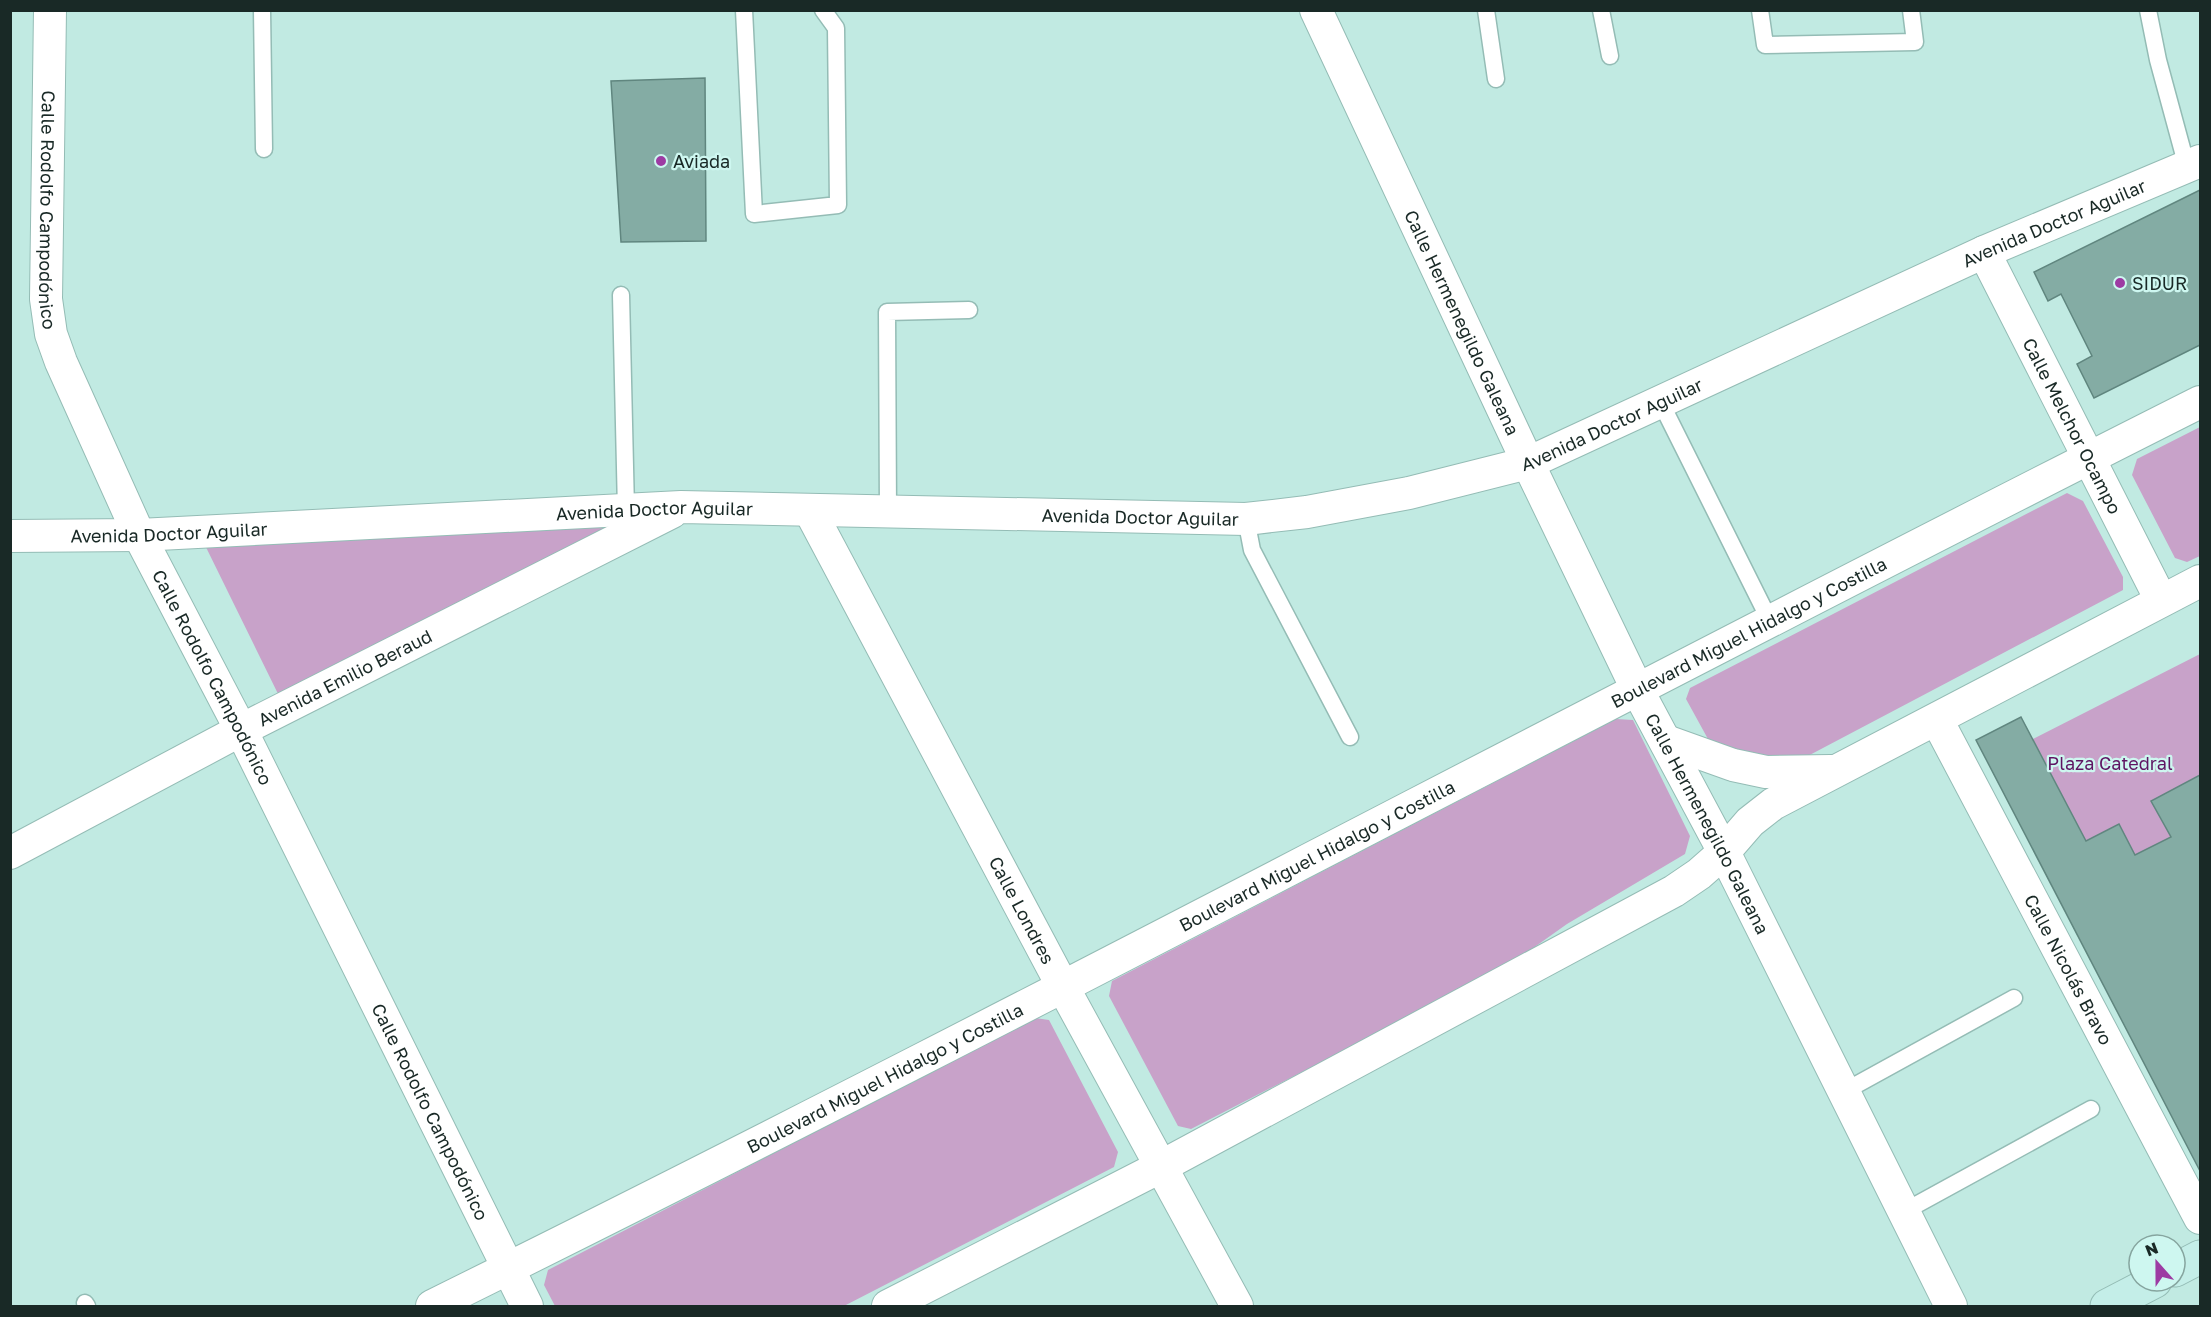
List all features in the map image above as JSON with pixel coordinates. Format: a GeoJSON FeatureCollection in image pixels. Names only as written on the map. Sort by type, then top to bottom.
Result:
{"type":"FeatureCollection","features":[{"type":"Feature","properties":{"kind":"street","name":"Calle Rodolfo Campodónico"},"geometry":{"type":"LineString","coordinates":[[50,10],[46,299],[51,334],[61,362],[139,535],[241,730],[526,1306]]}},
{"type":"Feature","properties":{"kind":"street","name":"Calle Hermenegildo Galeana"},"geometry":{"type":"LineString","coordinates":[[1316,10],[1528,463],[1638,691],[1724,852],[1951,1306]]}},
{"type":"Feature","properties":{"kind":"street","name":"Avenida Doctor Aguilar"},"geometry":{"type":"LineString","coordinates":[[10,536],[139,535],[681,507],[1246,519],[1307,512],[1409,494],[1528,463],[1984,252],[2194,164]]}},
{"type":"Feature","properties":{"kind":"street","name":"Calle Melchor Ocampo"},"geometry":{"type":"LineString","coordinates":[[1984,252],[2162,600]]}},
{"type":"Feature","properties":{"kind":"street","name":"Boulevard Miguel Hidalgo y Costilla"},"geometry":{"type":"LineString","coordinates":[[432,1306],[1063,987],[1770,621],[2200,402]]}},
{"type":"Feature","properties":{"kind":"street","name":"Avenida Emilio Beraud"},"geometry":{"type":"LineString","coordinates":[[10,853],[241,730],[681,507]]}},
{"type":"Feature","properties":{"kind":"street","name":"Calle Londres"},"geometry":{"type":"LineString","coordinates":[[810,511],[1063,987],[1238,1306]]}},
{"type":"Feature","properties":{"kind":"street"},"geometry":{"type":"LineString","coordinates":[[888,1306],[1162,1166],[1674,891],[1700,874],[1724,852],[1750,822],[1773,804],[2200,581]]}},
{"type":"Feature","properties":{"kind":"street","name":"Calle Nicolás Bravo"},"geometry":{"type":"LineString","coordinates":[[1937,720],[2200,1218]]}},
{"type":"Feature","properties":{"kind":"street"},"geometry":{"type":"LineString","coordinates":[[1666,741],[1733,765],[1766,772],[1835,771]]}},
{"type":"Feature","properties":{"kind":"street"},"geometry":{"type":"LineString","coordinates":[[2106,1306],[2131,1293]]}},
{"type":"Feature","properties":{"kind":"lane"},"geometry":{"type":"LineString","coordinates":[[262,10],[264,149]]}},
{"type":"Feature","properties":{"kind":"lane"},"geometry":{"type":"LineString","coordinates":[[744,10],[754,214],[838,205],[836,28],[823,10]]}},
{"type":"Feature","properties":{"kind":"lane"},"geometry":{"type":"LineString","coordinates":[[1486,10],[1496,79]]}},
{"type":"Feature","properties":{"kind":"lane"},"geometry":{"type":"LineString","coordinates":[[1601,10],[1610,56]]}},
{"type":"Feature","properties":{"kind":"lane"},"geometry":{"type":"LineString","coordinates":[[1760,10],[1765,45],[1914,42],[1911,10]]}},
{"type":"Feature","properties":{"kind":"lane"},"geometry":{"type":"LineString","coordinates":[[2148,10],[2158,60],[2194,164]]}},
{"type":"Feature","properties":{"kind":"lane"},"geometry":{"type":"LineString","coordinates":[[621,295],[626,510]]}},
{"type":"Feature","properties":{"kind":"lane"},"geometry":{"type":"LineString","coordinates":[[888,511],[887,312],[969,310]]}},
{"type":"Feature","properties":{"kind":"lane"},"geometry":{"type":"LineString","coordinates":[[1661,403],[1770,621]]}},
{"type":"Feature","properties":{"kind":"lane"},"geometry":{"type":"LineString","coordinates":[[1246,519],[1252,550],[1350,737]]}},
{"type":"Feature","properties":{"kind":"lane"},"geometry":{"type":"LineString","coordinates":[[1845,1091],[2014,998]]}},
{"type":"Feature","properties":{"kind":"lane"},"geometry":{"type":"LineString","coordinates":[[1905,1211],[2091,1109]]}},
{"type":"Feature","properties":{"kind":"green space"},"geometry":{"type":"Polygon","coordinates":[[[2200,427],[2200,556],[2187,562],[2175,558],[2132,475],[2137,459],[2200,427]]]}},
{"type":"Feature","properties":{"kind":"green space"},"geometry":{"type":"Polygon","coordinates":[[[2067,493],[2083,501],[2123,577],[2123,590],[1804,758],[1779,761],[1729,749],[1708,739],[1686,699],[1690,688],[2067,493]]]}},
{"type":"Feature","properties":{"kind":"green space"},"geometry":{"type":"Polygon","coordinates":[[[627,522],[283,704],[199,533],[627,522]]]}},
{"type":"Feature","properties":{"kind":"green space","name":"Plaza Catedral"},"geometry":{"type":"Polygon","coordinates":[[[2200,654],[2200,775],[2152,801],[2171,837],[2135,855],[2086,841],[2033,739],[2200,654]]]}},
{"type":"Feature","properties":{"kind":"green space"},"geometry":{"type":"Polygon","coordinates":[[[1616,719],[1633,720],[1690,836],[1685,854],[1567,924],[1508,966],[1191,1129],[1178,1126],[1109,996],[1112,981],[1616,719]]]}},
{"type":"Feature","properties":{"kind":"green space"},"geometry":{"type":"Polygon","coordinates":[[[1035,1018],[1049,1020],[1118,1152],[1114,1167],[844,1306],[555,1306],[544,1285],[548,1270],[1035,1018]]]}},
{"type":"Feature","properties":{"kind":"building","name":"Aviada"},"geometry":{"type":"Polygon","coordinates":[[[705,78],[706,241],[621,242],[611,81],[705,78]]]}},
{"type":"Feature","properties":{"kind":"building","name":"SIDUR"},"geometry":{"type":"Polygon","coordinates":[[[2200,190],[2200,345],[2094,398],[2077,364],[2092,356],[2061,294],[2048,301],[2034,272],[2200,190]]]}},
{"type":"Feature","properties":{"kind":"building"},"geometry":{"type":"Polygon","coordinates":[[[2021,717],[2086,841],[2119,824],[2135,855],[2171,837],[2151,801],[2200,775],[2200,1171],[1976,740],[2021,717]]]}},
{"type":"Feature","properties":{"kind":"place","name":"Aviada"},"geometry":{"type":"Point","coordinates":[661,161]}},
{"type":"Feature","properties":{"kind":"place","name":"SIDUR"},"geometry":{"type":"Point","coordinates":[2120,283]}}]}
